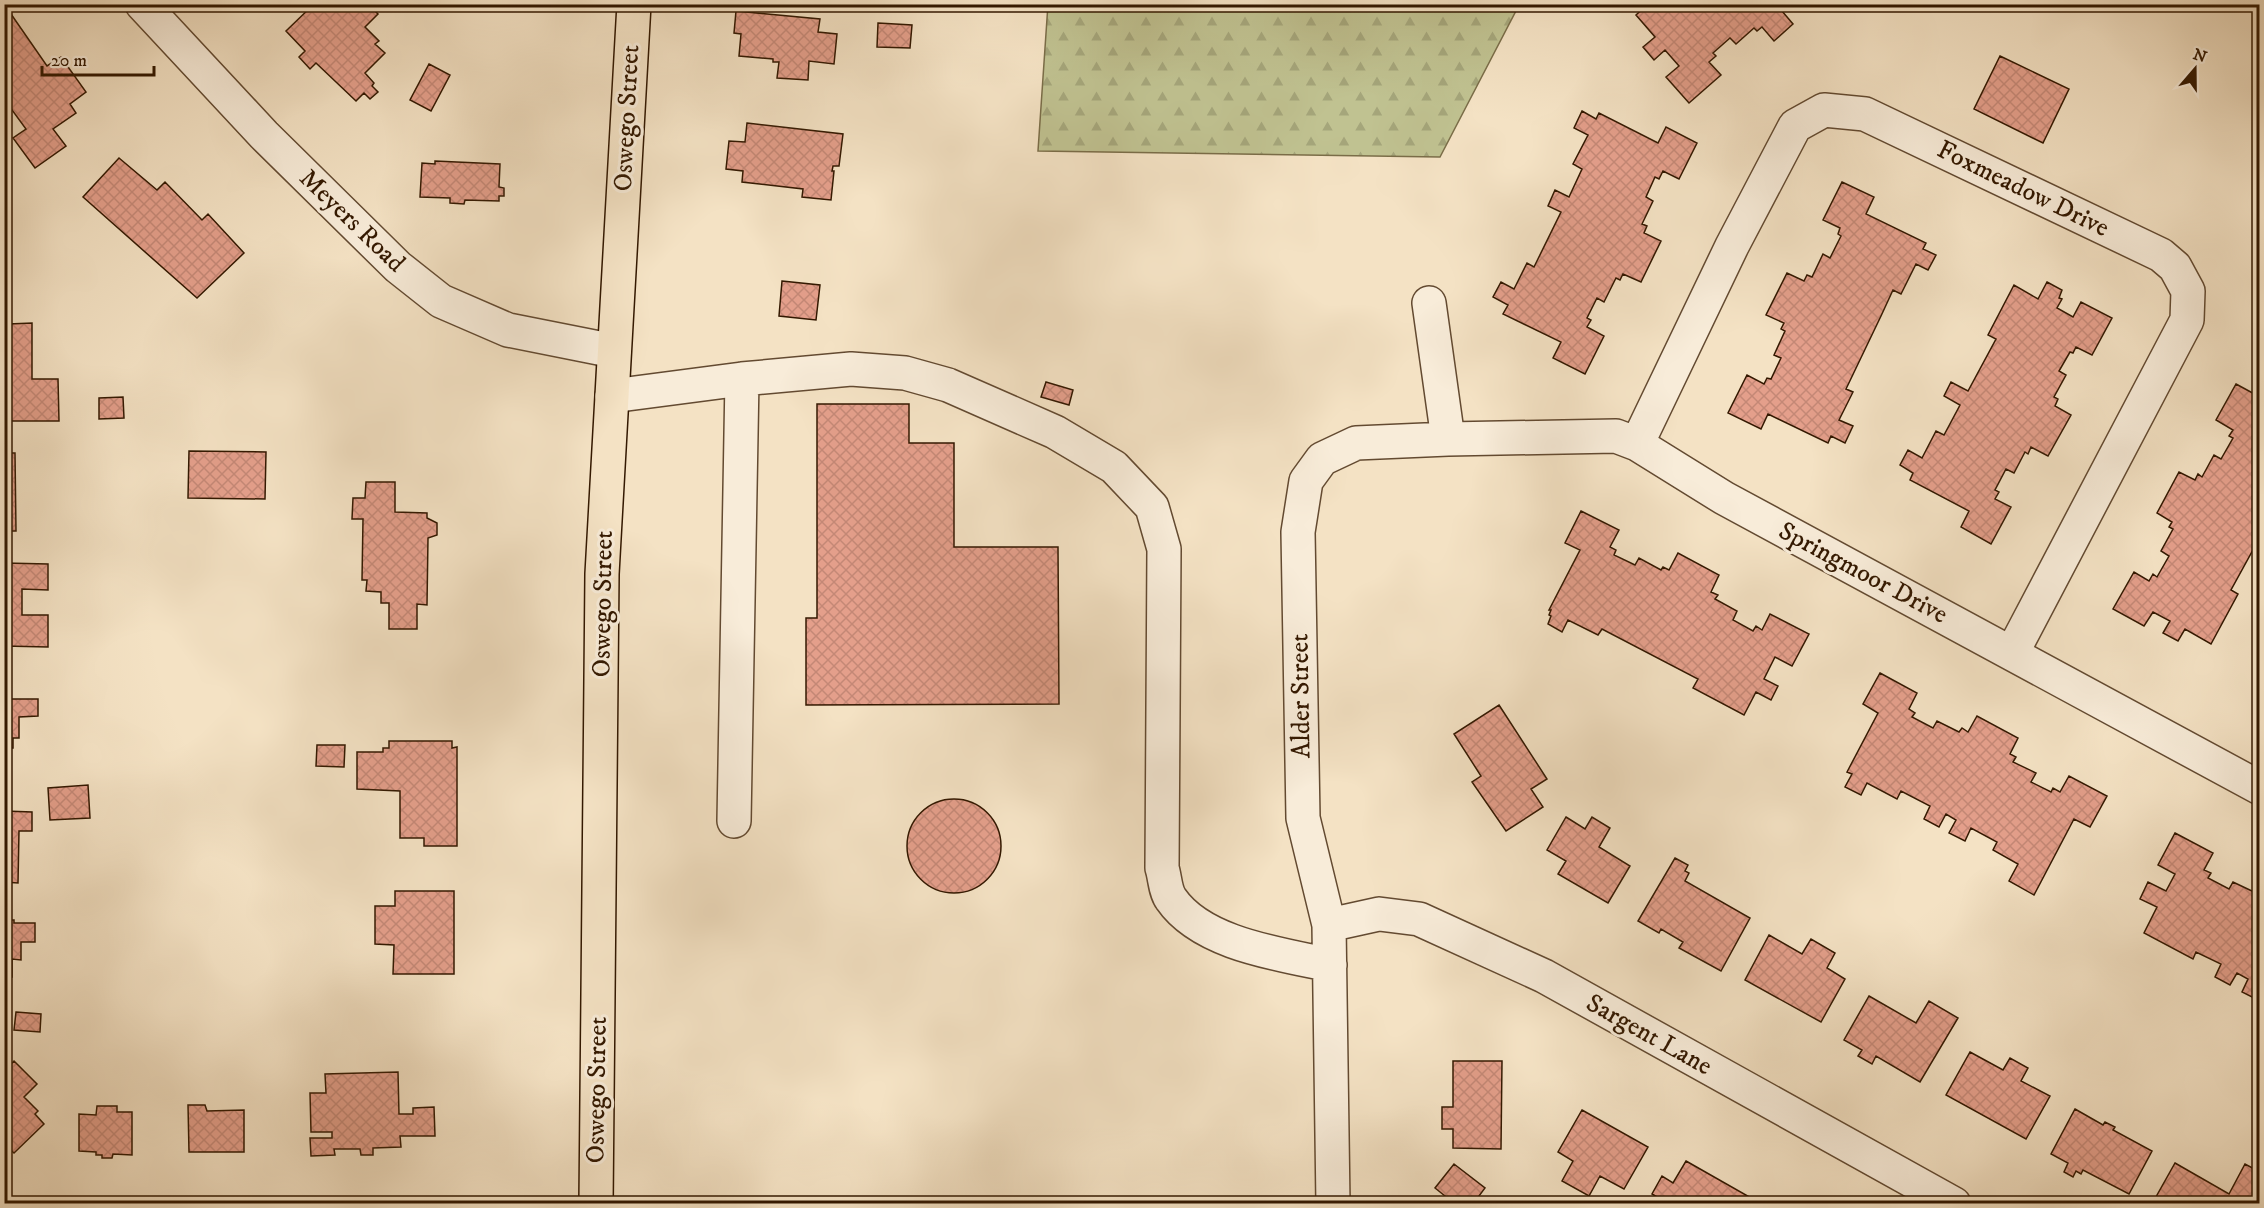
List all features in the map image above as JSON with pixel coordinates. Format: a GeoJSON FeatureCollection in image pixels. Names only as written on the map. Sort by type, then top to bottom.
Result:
{"type":"FeatureCollection","features":[{"type":"Feature","properties":{"kind":"main road","name":"Oswego Street"},"geometry":{"type":"LineString","coordinates":[[596,1203],[602,574],[634,4]]}},
{"type":"Feature","properties":{"kind":"street","name":"Meyers Road"},"geometry":{"type":"LineString","coordinates":[[142,4],[264,135],[390,259],[441,301],[508,330],[615,351]]}},
{"type":"Feature","properties":{"kind":"street","name":"Foxmeadow Drive"},"geometry":{"type":"LineString","coordinates":[[1637,444],[1732,246],[1795,126],[1824,110],[1865,114],[2161,255],[2175,267],[2188,291],[2187,320],[2012,653]]}},
{"type":"Feature","properties":{"kind":"street"},"geometry":{"type":"LineString","coordinates":[[1429,303],[1448,439]]}},
{"type":"Feature","properties":{"kind":"street"},"geometry":{"type":"LineString","coordinates":[[612,396],[742,379],[851,369],[905,373],[948,385],[1055,432],[1114,467],[1152,507],[1164,549],[1162,868],[1169,897],[1192,922],[1226,939],[1274,953],[1330,965]]}},
{"type":"Feature","properties":{"kind":"street"},"geometry":{"type":"LineString","coordinates":[[734,821],[742,379]]}},
{"type":"Feature","properties":{"kind":"street","name":"Springmoor Drive"},"geometry":{"type":"LineString","coordinates":[[1448,439],[1616,436],[1637,444],[1725,498],[2259,788]]}},
{"type":"Feature","properties":{"kind":"street","name":"Alder Street"},"geometry":{"type":"LineString","coordinates":[[1333,1203],[1329,925],[1303,818],[1298,531],[1306,481],[1322,459],[1356,443],[1448,439]]}},
{"type":"Feature","properties":{"kind":"street","name":"Sargent Lane"},"geometry":{"type":"LineString","coordinates":[[1329,925],[1379,914],[1419,919],[1544,976],[1954,1203]]}},
{"type":"Feature","properties":{"kind":"green space"},"geometry":{"type":"Polygon","coordinates":[[[1048,4],[1519,5],[1440,157],[1038,151],[1048,4]]]}},
{"type":"Feature","properties":{"kind":"building"},"geometry":{"type":"Polygon","coordinates":[[[314,4],[368,4],[378,14],[365,27],[379,41],[375,44],[385,53],[365,73],[378,92],[370,99],[364,93],[356,101],[316,63],[310,69],[299,57],[305,51],[286,31],[314,4]]]}},
{"type":"Feature","properties":{"kind":"building"},"geometry":{"type":"Polygon","coordinates":[[[1648,4],[1776,4],[1793,24],[1774,41],[1762,27],[1757,31],[1754,28],[1736,44],[1730,38],[1713,53],[1716,56],[1709,62],[1721,75],[1689,103],[1666,77],[1679,66],[1665,50],[1654,60],[1643,47],[1655,37],[1636,15],[1648,4]]]}},
{"type":"Feature","properties":{"kind":"building"},"geometry":{"type":"Polygon","coordinates":[[[736,11],[820,19],[818,32],[837,34],[834,64],[809,61],[808,80],[777,78],[779,62],[773,62],[773,59],[739,56],[741,34],[734,33],[736,11]]]}},
{"type":"Feature","properties":{"kind":"building"},"geometry":{"type":"Polygon","coordinates":[[[11,14],[47,66],[61,57],[86,92],[70,104],[76,113],[53,129],[66,146],[35,168],[13,138],[26,129],[4,99],[4,19],[11,14]]]}},
{"type":"Feature","properties":{"kind":"building"},"geometry":{"type":"Polygon","coordinates":[[[878,23],[912,25],[910,48],[877,47],[878,23]]]}},
{"type":"Feature","properties":{"kind":"building"},"geometry":{"type":"Polygon","coordinates":[[[2000,56],[2069,89],[2043,143],[1974,109],[2000,56]]]}},
{"type":"Feature","properties":{"kind":"building"},"geometry":{"type":"Polygon","coordinates":[[[429,64],[450,75],[431,111],[410,100],[429,64]]]}},
{"type":"Feature","properties":{"kind":"building"},"geometry":{"type":"Polygon","coordinates":[[[1582,111],[1596,119],[1599,113],[1658,143],[1666,127],[1697,143],[1679,179],[1663,171],[1659,179],[1655,177],[1646,197],[1653,201],[1642,224],[1647,226],[1644,233],[1661,241],[1641,282],[1623,274],[1620,280],[1616,278],[1604,302],[1597,298],[1587,318],[1591,320],[1587,327],[1604,336],[1585,374],[1553,358],[1561,342],[1503,314],[1508,305],[1493,297],[1501,282],[1514,289],[1527,263],[1534,267],[1561,212],[1548,206],[1555,190],[1569,197],[1582,169],[1573,164],[1588,135],[1574,128],[1582,111]]]}},
{"type":"Feature","properties":{"kind":"building"},"geometry":{"type":"Polygon","coordinates":[[[747,123],[843,134],[839,166],[833,166],[832,171],[834,171],[831,200],[802,197],[803,189],[742,182],[743,171],[726,169],[729,141],[745,142],[747,123]]]}},
{"type":"Feature","properties":{"kind":"building"},"geometry":{"type":"Polygon","coordinates":[[[119,158],[157,190],[165,182],[202,220],[208,214],[244,253],[197,298],[83,197],[119,158]]]}},
{"type":"Feature","properties":{"kind":"building"},"geometry":{"type":"Polygon","coordinates":[[[435,161],[500,164],[499,187],[504,188],[504,196],[499,196],[499,201],[465,200],[464,204],[450,203],[450,198],[420,197],[422,163],[435,164],[435,161]]]}},
{"type":"Feature","properties":{"kind":"building"},"geometry":{"type":"Polygon","coordinates":[[[1842,182],[1874,197],[1866,214],[1926,243],[1923,249],[1936,255],[1928,270],[1916,264],[1901,294],[1893,290],[1846,389],[1853,392],[1839,420],[1853,426],[1845,443],[1831,436],[1828,443],[1768,414],[1761,429],[1728,413],[1747,375],[1764,384],[1767,378],[1771,379],[1781,358],[1774,355],[1785,331],[1781,329],[1784,323],[1766,315],[1787,273],[1804,281],[1807,275],[1812,277],[1823,254],[1830,258],[1841,236],[1838,234],[1840,228],[1823,220],[1842,182]]]}},
{"type":"Feature","properties":{"kind":"building"},"geometry":{"type":"Polygon","coordinates":[[[782,281],[820,285],[816,320],[779,316],[782,281]]]}},
{"type":"Feature","properties":{"kind":"building"},"geometry":{"type":"Polygon","coordinates":[[[2047,282],[2062,290],[2059,298],[2062,299],[2057,308],[2073,317],[2081,302],[2112,318],[2092,355],[2076,347],[2073,353],[2070,352],[2059,371],[2066,375],[2054,397],[2058,399],[2055,406],[2071,415],[2048,456],[2031,447],[2028,454],[2025,452],[2014,473],[2006,469],[1995,490],[1999,492],[1995,499],[2011,507],[1991,544],[1961,527],[1969,511],[1910,480],[1913,473],[1900,465],[1908,450],[1922,458],[1936,431],[1944,435],[1960,405],[1944,396],[1951,382],[1968,391],[1996,339],[1988,335],[2014,285],[2038,299],[2047,282]]]}},
{"type":"Feature","properties":{"kind":"building"},"geometry":{"type":"Polygon","coordinates":[[[32,323],[32,379],[58,379],[59,421],[4,421],[4,327],[10,327],[9,324],[32,323]]]}},
{"type":"Feature","properties":{"kind":"building"},"geometry":{"type":"Polygon","coordinates":[[[1046,382],[1073,390],[1069,405],[1041,397],[1046,382]]]}},
{"type":"Feature","properties":{"kind":"building"},"geometry":{"type":"Polygon","coordinates":[[[2236,384],[2260,397],[2260,537],[2231,590],[2238,594],[2211,644],[2185,629],[2178,641],[2163,633],[2170,621],[2153,612],[2144,626],[2113,609],[2134,572],[2149,581],[2153,574],[2157,577],[2169,556],[2161,551],[2173,529],[2169,527],[2172,522],[2157,513],[2179,472],[2195,480],[2198,474],[2202,477],[2214,455],[2221,459],[2233,438],[2229,436],[2233,430],[2216,420],[2236,384]]]}},
{"type":"Feature","properties":{"kind":"building"},"geometry":{"type":"Polygon","coordinates":[[[123,397],[124,418],[99,419],[99,398],[123,397]]]}},
{"type":"Feature","properties":{"kind":"building"},"geometry":{"type":"Polygon","coordinates":[[[817,404],[909,404],[909,443],[954,443],[954,547],[1058,547],[1059,704],[806,705],[806,618],[817,618],[817,404]]]}},
{"type":"Feature","properties":{"kind":"building"},"geometry":{"type":"Polygon","coordinates":[[[189,451],[266,452],[265,499],[188,498],[189,451]]]}},
{"type":"Feature","properties":{"kind":"building"},"geometry":{"type":"Polygon","coordinates":[[[4,453],[15,453],[16,531],[4,531],[4,453]]]}},
{"type":"Feature","properties":{"kind":"building"},"geometry":{"type":"Polygon","coordinates":[[[366,482],[395,482],[395,512],[427,513],[427,518],[437,523],[437,535],[428,538],[427,605],[417,604],[417,629],[389,629],[389,603],[381,603],[381,592],[366,591],[367,580],[362,580],[363,519],[352,519],[353,498],[365,498],[366,482]]]}},
{"type":"Feature","properties":{"kind":"building"},"geometry":{"type":"Polygon","coordinates":[[[1581,511],[1619,530],[1610,547],[1616,550],[1614,555],[1635,565],[1639,558],[1661,570],[1663,567],[1669,570],[1678,553],[1719,575],[1711,592],[1718,595],[1715,599],[1737,611],[1733,620],[1753,631],[1756,626],[1762,630],[1770,614],[1809,634],[1792,666],[1775,657],[1764,679],[1778,686],[1771,700],[1756,692],[1744,715],[1693,688],[1698,679],[1602,629],[1598,635],[1568,620],[1562,632],[1548,624],[1551,616],[1549,615],[1551,610],[1549,610],[1580,550],[1565,543],[1581,511]]]}},
{"type":"Feature","properties":{"kind":"building"},"geometry":{"type":"Polygon","coordinates":[[[4,563],[48,564],[48,590],[22,589],[22,615],[48,615],[48,647],[4,646],[4,563]]]}},
{"type":"Feature","properties":{"kind":"building"},"geometry":{"type":"Polygon","coordinates":[[[1880,673],[1917,693],[1909,709],[1915,713],[1912,717],[1933,728],[1937,721],[1959,732],[1962,728],[1968,732],[1977,716],[2018,738],[2010,754],[2016,757],[2013,762],[2036,773],[2031,782],[2051,792],[2053,788],[2060,792],[2069,776],[2107,796],[2090,827],[2074,819],[2034,895],[2009,881],[2018,864],[1993,850],[1997,842],[1971,828],[1965,841],[1949,833],[1956,820],[1946,814],[1939,827],[1924,819],[1930,806],[1901,791],[1897,799],[1867,783],[1861,795],[1845,787],[1852,774],[1847,772],[1878,713],[1863,704],[1880,673]]]}},
{"type":"Feature","properties":{"kind":"building"},"geometry":{"type":"Polygon","coordinates":[[[4,699],[38,699],[38,716],[19,717],[19,738],[13,738],[13,748],[8,748],[9,754],[4,754],[4,699]]]}},
{"type":"Feature","properties":{"kind":"building"},"geometry":{"type":"Polygon","coordinates":[[[1499,705],[1547,779],[1531,789],[1543,807],[1506,831],[1472,782],[1481,776],[1454,734],[1499,705]]]}},
{"type":"Feature","properties":{"kind":"building"},"geometry":{"type":"Polygon","coordinates":[[[389,741],[452,741],[452,748],[457,747],[457,846],[424,846],[424,838],[400,838],[400,791],[357,789],[357,752],[383,752],[383,748],[389,748],[389,741]]]}},
{"type":"Feature","properties":{"kind":"building"},"geometry":{"type":"Polygon","coordinates":[[[317,745],[345,745],[344,767],[316,766],[317,745]]]}},
{"type":"Feature","properties":{"kind":"building"},"geometry":{"type":"Polygon","coordinates":[[[88,785],[90,818],[50,820],[48,788],[88,785]]]}},
{"type":"Feature","properties":{"kind":"building"},"geometry":{"type":"Polygon","coordinates":[[[954,799],[972,803],[987,813],[997,828],[1001,846],[997,864],[987,879],[972,889],[954,893],[936,889],[921,879],[911,864],[907,846],[911,828],[921,813],[936,803],[954,799]]]}},
{"type":"Feature","properties":{"kind":"building"},"geometry":{"type":"Polygon","coordinates":[[[4,811],[32,812],[32,831],[19,831],[18,883],[4,882],[4,811]]]}},
{"type":"Feature","properties":{"kind":"building"},"geometry":{"type":"Polygon","coordinates":[[[1566,817],[1585,829],[1592,817],[1610,828],[1599,847],[1630,866],[1608,903],[1558,874],[1566,861],[1547,850],[1566,817]]]}},
{"type":"Feature","properties":{"kind":"building"},"geometry":{"type":"Polygon","coordinates":[[[2175,833],[2213,853],[2204,870],[2211,873],[2208,878],[2229,889],[2233,882],[2254,892],[2256,889],[2260,890],[2260,996],[2258,1000],[2242,992],[2248,979],[2237,973],[2230,985],[2215,977],[2221,964],[2196,952],[2193,959],[2144,933],[2157,907],[2140,899],[2148,882],[2166,891],[2175,874],[2158,865],[2175,833]]]}},
{"type":"Feature","properties":{"kind":"building"},"geometry":{"type":"Polygon","coordinates":[[[1675,858],[1688,865],[1685,871],[1689,873],[1685,881],[1750,918],[1721,971],[1679,948],[1683,942],[1661,929],[1659,933],[1638,921],[1675,858]]]}},
{"type":"Feature","properties":{"kind":"building"},"geometry":{"type":"Polygon","coordinates":[[[395,891],[454,891],[454,974],[393,974],[394,945],[375,944],[375,906],[395,906],[395,891]]]}},
{"type":"Feature","properties":{"kind":"building"},"geometry":{"type":"Polygon","coordinates":[[[4,920],[14,920],[14,923],[35,923],[35,942],[21,942],[21,960],[12,959],[12,977],[4,977],[4,920]]]}},
{"type":"Feature","properties":{"kind":"building"},"geometry":{"type":"Polygon","coordinates":[[[1769,935],[1802,954],[1811,939],[1835,953],[1827,968],[1845,979],[1821,1022],[1745,980],[1769,935]]]}},
{"type":"Feature","properties":{"kind":"building"},"geometry":{"type":"Polygon","coordinates":[[[1869,996],[1916,1023],[1929,1001],[1958,1018],[1920,1082],[1876,1056],[1872,1064],[1858,1056],[1862,1050],[1844,1040],[1869,996]]]}},
{"type":"Feature","properties":{"kind":"building"},"geometry":{"type":"Polygon","coordinates":[[[16,1012],[41,1014],[40,1032],[14,1030],[16,1012]]]}},
{"type":"Feature","properties":{"kind":"building"},"geometry":{"type":"Polygon","coordinates":[[[1970,1052],[2003,1070],[2010,1058],[2028,1068],[2021,1081],[2050,1096],[2026,1139],[1946,1095],[1970,1052]]]}},
{"type":"Feature","properties":{"kind":"building"},"geometry":{"type":"Polygon","coordinates":[[[14,1061],[37,1084],[24,1097],[38,1111],[35,1114],[44,1124],[14,1153],[4,1144],[4,1071],[14,1061]]]}},
{"type":"Feature","properties":{"kind":"building"},"geometry":{"type":"Polygon","coordinates":[[[1453,1061],[1502,1061],[1501,1149],[1453,1148],[1453,1129],[1442,1129],[1442,1107],[1453,1107],[1453,1061]]]}},
{"type":"Feature","properties":{"kind":"building"},"geometry":{"type":"Polygon","coordinates":[[[398,1072],[399,1114],[413,1114],[413,1108],[434,1107],[435,1136],[400,1136],[401,1147],[373,1148],[373,1155],[361,1155],[360,1149],[334,1149],[335,1155],[311,1156],[310,1138],[332,1138],[332,1132],[311,1132],[310,1093],[326,1093],[325,1074],[398,1072]]]}},
{"type":"Feature","properties":{"kind":"building"},"geometry":{"type":"Polygon","coordinates":[[[188,1105],[205,1105],[207,1111],[244,1110],[244,1152],[189,1152],[188,1105]]]}},
{"type":"Feature","properties":{"kind":"building"},"geometry":{"type":"Polygon","coordinates":[[[97,1106],[117,1106],[117,1112],[132,1112],[132,1155],[113,1154],[112,1158],[102,1158],[102,1155],[96,1155],[96,1152],[79,1151],[79,1114],[96,1115],[97,1106]]]}},
{"type":"Feature","properties":{"kind":"building"},"geometry":{"type":"Polygon","coordinates":[[[2075,1109],[2103,1125],[2105,1122],[2115,1127],[2113,1130],[2152,1151],[2129,1194],[2083,1170],[2081,1174],[2076,1171],[2073,1177],[2064,1172],[2068,1163],[2051,1154],[2075,1109]]]}},
{"type":"Feature","properties":{"kind":"building"},"geometry":{"type":"Polygon","coordinates":[[[1582,1110],[1648,1147],[1624,1189],[1600,1176],[1589,1196],[1562,1181],[1573,1161],[1558,1152],[1582,1110]]]}},
{"type":"Feature","properties":{"kind":"building"},"geometry":{"type":"Polygon","coordinates":[[[1686,1161],[1753,1199],[1750,1204],[1662,1204],[1664,1201],[1652,1194],[1662,1176],[1673,1183],[1686,1161]]]}},
{"type":"Feature","properties":{"kind":"building"},"geometry":{"type":"Polygon","coordinates":[[[2175,1163],[2229,1194],[2245,1164],[2260,1172],[2260,1204],[2152,1204],[2175,1163]]]}},
{"type":"Feature","properties":{"kind":"building"},"geometry":{"type":"Polygon","coordinates":[[[1454,1164],[1485,1188],[1473,1204],[1455,1204],[1435,1188],[1454,1164]]]}}]}
